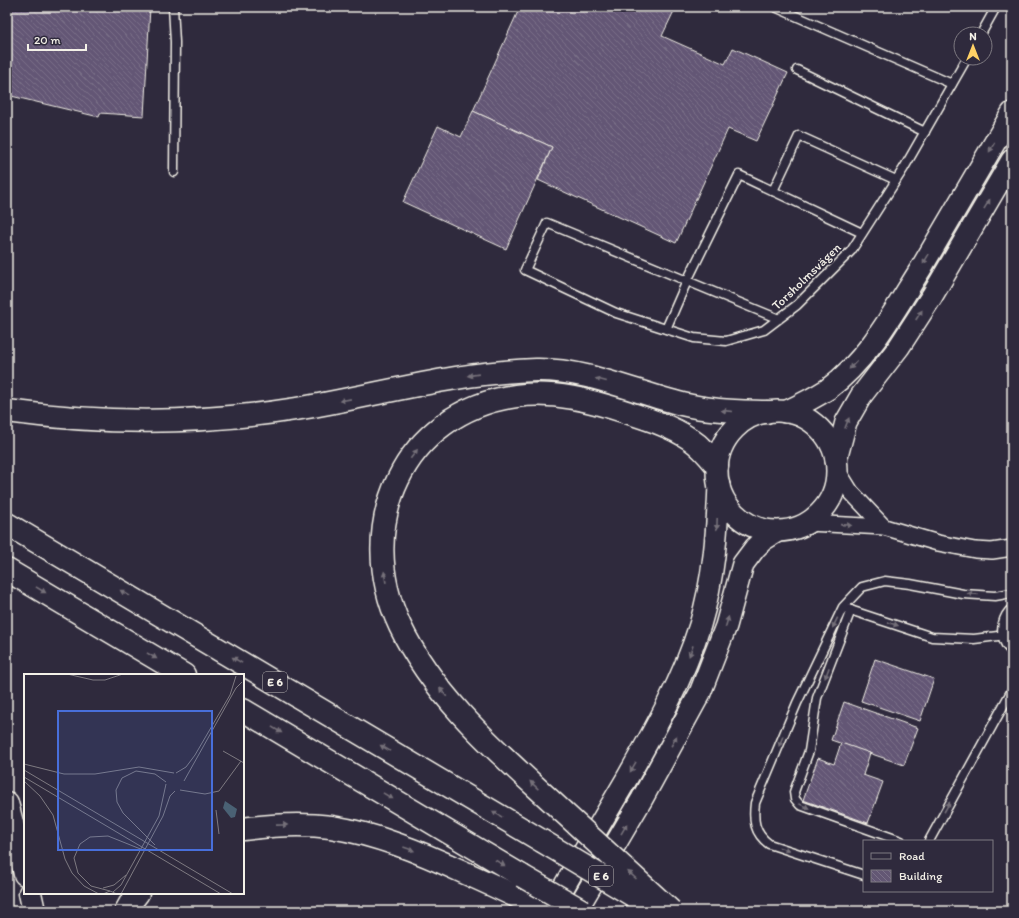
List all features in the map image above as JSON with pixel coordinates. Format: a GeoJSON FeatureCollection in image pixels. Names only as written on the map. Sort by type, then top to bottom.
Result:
{"type":"FeatureCollection","features":[{"type":"Feature","properties":{"kind":"highway"},"geometry":{"type":"LineString","coordinates":[[7,411],[41,415],[152,420],[244,416],[295,409],[484,373],[538,370],[585,376],[656,397],[707,409],[776,412]]}},
{"type":"Feature","properties":{"kind":"highway"},"geometry":{"type":"LineString","coordinates":[[672,911],[488,742],[451,701],[431,676],[400,626],[386,582],[382,541],[390,498],[398,479],[410,459],[422,444],[439,428],[454,417],[475,407],[517,396],[562,396],[584,399],[672,428],[690,438],[700,446],[718,476]]}},
{"type":"Feature","properties":{"kind":"highway","name":"E 6"},"geometry":{"type":"LineString","coordinates":[[7,524],[659,911]]}},
{"type":"Feature","properties":{"kind":"highway"},"geometry":{"type":"LineString","coordinates":[[7,570],[182,674]]}},
{"type":"Feature","properties":{"kind":"highway"},"geometry":{"type":"LineString","coordinates":[[244,711],[518,885],[547,911]]}},
{"type":"Feature","properties":{"kind":"highway"},"geometry":{"type":"LineString","coordinates":[[7,803],[24,870]]}},
{"type":"Feature","properties":{"kind":"highway"},"geometry":{"type":"LineString","coordinates":[[244,829],[270,825],[300,824],[331,827],[364,834],[518,885],[583,911]]}},
{"type":"Feature","properties":{"kind":"highway"},"geometry":{"type":"LineString","coordinates":[[30,894],[34,911]]}},
{"type":"Feature","properties":{"kind":"highway"},"geometry":{"type":"LineString","coordinates":[[126,911],[137,894]]}},
{"type":"Feature","properties":{"kind":"main road"},"geometry":{"type":"LineString","coordinates":[[550,911],[652,735],[673,694],[689,657],[700,626],[714,565],[718,476],[722,447],[733,431],[748,419],[807,402],[828,388],[870,347],[932,249],[1012,113]]}},
{"type":"Feature","properties":{"kind":"main road"},"geometry":{"type":"LineString","coordinates":[[718,476],[722,496],[728,506],[739,518],[754,527],[776,532],[792,530],[808,523],[824,510],[834,492],[837,466],[846,422],[861,396],[899,347],[932,296],[1012,160]]}},
{"type":"Feature","properties":{"kind":"main road"},"geometry":{"type":"LineString","coordinates":[[776,412],[797,415],[808,420],[818,428],[827,437],[833,448],[837,466]]}},
{"type":"Feature","properties":{"kind":"main road"},"geometry":{"type":"LineString","coordinates":[[576,911],[649,786],[700,693],[726,626],[743,564],[754,548],[776,532]]}},
{"type":"Feature","properties":{"kind":"street"},"geometry":{"type":"LineString","coordinates":[[837,466],[851,492],[884,527]]}},
{"type":"Feature","properties":{"kind":"street"},"geometry":{"type":"LineString","coordinates":[[808,523],[884,527],[938,542],[975,550],[992,551],[1012,548]]}},
{"type":"Feature","properties":{"kind":"street"},"geometry":{"type":"LineString","coordinates":[[1009,641],[1006,624],[1012,613]]}},
{"type":"Feature","properties":{"kind":"lane"},"geometry":{"type":"LineString","coordinates":[[173,7],[175,42],[174,172]]}},
{"type":"Feature","properties":{"kind":"lane"},"geometry":{"type":"LineString","coordinates":[[775,7],[952,84]]}},
{"type":"Feature","properties":{"kind":"lane"},"geometry":{"type":"LineString","coordinates":[[985,26],[996,7]]}},
{"type":"Feature","properties":{"kind":"lane","name":"Torsholmsvägen"},"geometry":{"type":"LineString","coordinates":[[687,281],[547,223],[525,270],[616,313],[694,338],[726,341],[764,330],[797,305],[851,251],[925,132],[962,66]]}},
{"type":"Feature","properties":{"kind":"lane"},"geometry":{"type":"LineString","coordinates":[[797,70],[925,132]]}},
{"type":"Feature","properties":{"kind":"lane"},"geometry":{"type":"LineString","coordinates":[[773,191],[799,136],[896,180]]}},
{"type":"Feature","properties":{"kind":"lane"},"geometry":{"type":"LineString","coordinates":[[666,329],[687,281],[739,175],[862,233]]}},
{"type":"Feature","properties":{"kind":"lane"},"geometry":{"type":"LineString","coordinates":[[687,281],[779,319]]}},
{"type":"Feature","properties":{"kind":"lane"},"geometry":{"type":"LineString","coordinates":[[863,875],[768,844],[762,839],[756,830],[753,818],[755,803],[797,703],[847,608],[862,587],[885,581],[963,594],[995,596],[1012,593]]}},
{"type":"Feature","properties":{"kind":"lane"},"geometry":{"type":"LineString","coordinates":[[847,608],[932,637],[1009,641]]}},
{"type":"Feature","properties":{"kind":"lane"},"geometry":{"type":"LineString","coordinates":[[847,608],[817,698],[809,751],[794,792],[795,799],[800,805],[898,840]]}},
{"type":"Feature","properties":{"kind":"lane"},"geometry":{"type":"LineString","coordinates":[[930,840],[1012,690]]}},
{"type":"Feature","properties":{"kind":"building"},"geometry":{"type":"Polygon","coordinates":[[[7,7],[150,7],[144,116],[100,113],[99,117],[7,95],[7,7]]]}},
{"type":"Feature","properties":{"kind":"building"},"geometry":{"type":"Polygon","coordinates":[[[520,7],[665,7],[674,11],[662,36],[725,64],[733,48],[788,73],[756,141],[728,129],[676,243],[538,180],[552,147],[473,111],[520,7]]]}},
{"type":"Feature","properties":{"kind":"building"},"geometry":{"type":"Polygon","coordinates":[[[473,111],[552,147],[506,249],[403,202],[438,126],[461,137],[473,111]]]}},
{"type":"Feature","properties":{"kind":"building"},"geometry":{"type":"Polygon","coordinates":[[[875,659],[934,679],[920,721],[861,701],[875,659]]]}},
{"type":"Feature","properties":{"kind":"building"},"geometry":{"type":"Polygon","coordinates":[[[844,702],[918,728],[904,765],[831,740],[844,702]]]}},
{"type":"Feature","properties":{"kind":"building"},"geometry":{"type":"Polygon","coordinates":[[[841,743],[870,753],[863,775],[883,782],[868,823],[803,800],[818,758],[834,764],[841,743]]]}}]}
